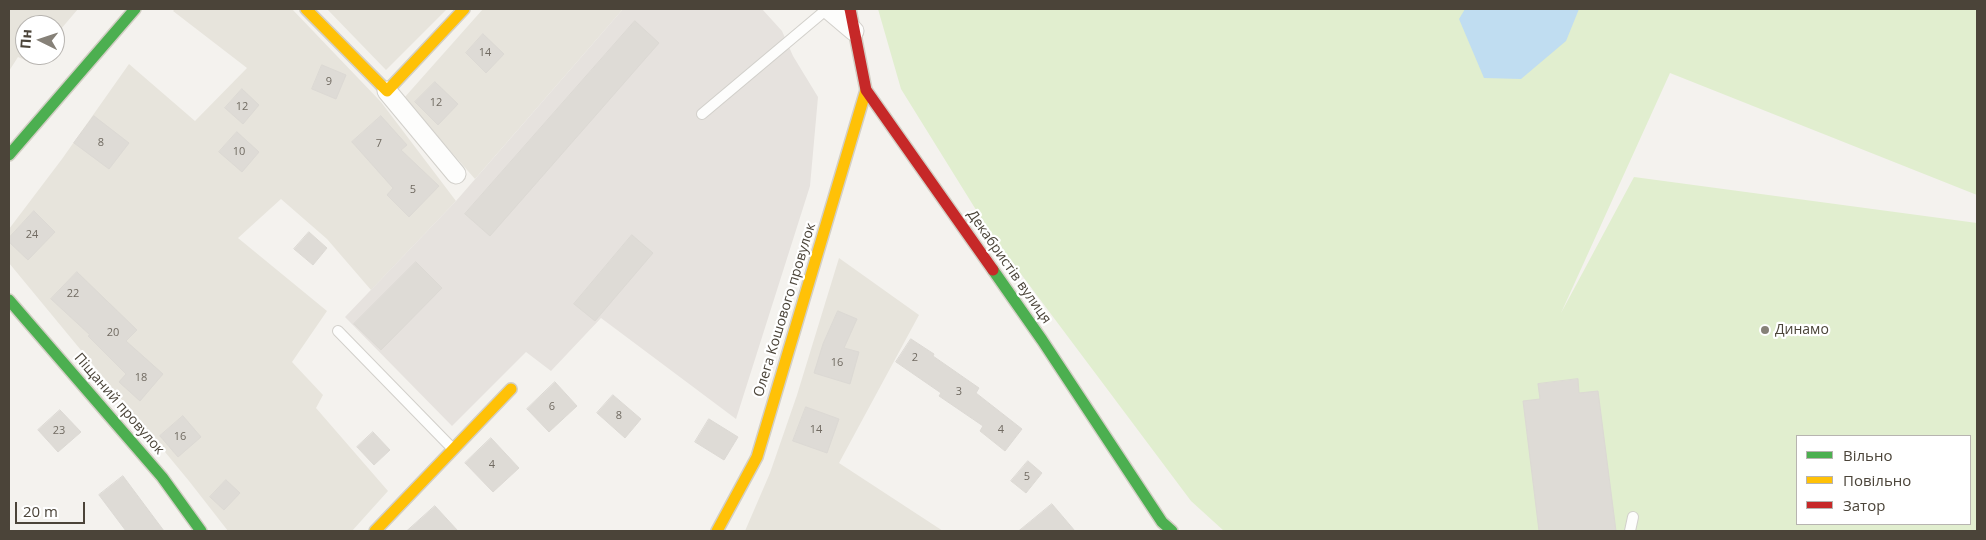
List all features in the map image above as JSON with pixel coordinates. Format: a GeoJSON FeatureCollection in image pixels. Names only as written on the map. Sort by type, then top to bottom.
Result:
{"type":"FeatureCollection","features":[{"type":"Feature","properties":{"kind":"street"},"geometry":{"type":"LineString","coordinates":[[9,155],[135,9]]}},
{"type":"Feature","properties":{"kind":"street"},"geometry":{"type":"LineString","coordinates":[[306,9],[387,91],[456,174]]}},
{"type":"Feature","properties":{"kind":"street"},"geometry":{"type":"LineString","coordinates":[[387,91],[464,9]]}},
{"type":"Feature","properties":{"kind":"street"},"geometry":{"type":"LineString","coordinates":[[828,9],[854,31]]}},
{"type":"Feature","properties":{"kind":"street","name":"Декабристів вулиця"},"geometry":{"type":"LineString","coordinates":[[850,9],[866,90],[1042,340],[1162,522],[1172,531]]}},
{"type":"Feature","properties":{"kind":"street","name":"Олега Кошового провулок"},"geometry":{"type":"LineString","coordinates":[[717,531],[757,457],[866,90]]}},
{"type":"Feature","properties":{"kind":"street","name":"Піщаний провулок"},"geometry":{"type":"LineString","coordinates":[[9,300],[162,477],[201,531]]}},
{"type":"Feature","properties":{"kind":"street"},"geometry":{"type":"LineString","coordinates":[[375,531],[511,389]]}},
{"type":"Feature","properties":{"kind":"lane"},"geometry":{"type":"LineString","coordinates":[[702,114],[828,9]]}},
{"type":"Feature","properties":{"kind":"lane"},"geometry":{"type":"LineString","coordinates":[[338,331],[453,449]]}},
{"type":"Feature","properties":{"kind":"lane"},"geometry":{"type":"LineString","coordinates":[[1630,531],[1633,517]]}},
{"type":"Feature","properties":{"kind":"shaded area"},"geometry":{"type":"Polygon","coordinates":[[[9,9],[78,9],[65,24],[65,15],[15,15],[15,62],[9,71],[9,9]]]}},
{"type":"Feature","properties":{"kind":"shaded area"},"geometry":{"type":"Polygon","coordinates":[[[175,9],[292,9],[381,102],[456,201],[371,290],[327,239],[281,199],[238,238],[327,311],[292,362],[323,395],[316,408],[388,491],[352,531],[228,531],[9,263],[9,229],[62,159],[129,64],[195,121],[247,68],[173,11],[175,9]]]}},
{"type":"Feature","properties":{"kind":"shaded area"},"geometry":{"type":"Polygon","coordinates":[[[327,9],[447,9],[386,70],[327,9]]]}},
{"type":"Feature","properties":{"kind":"shaded area"},"geometry":{"type":"Polygon","coordinates":[[[483,9],[623,9],[475,179],[404,98],[483,9]]]}},
{"type":"Feature","properties":{"kind":"shaded area"},"geometry":{"type":"Polygon","coordinates":[[[623,9],[762,9],[782,31],[793,56],[818,97],[810,186],[736,419],[601,318],[551,371],[526,352],[452,426],[345,317],[456,201],[623,9]]]}},
{"type":"Feature","properties":{"kind":"shaded area"},"geometry":{"type":"Polygon","coordinates":[[[839,258],[919,315],[839,463],[943,531],[745,531],[770,473],[797,395],[839,258]]]}},
{"type":"Feature","properties":{"kind":"green space"},"geometry":{"type":"Polygon","coordinates":[[[878,9],[1977,9],[1977,195],[1670,73],[1561,313],[1634,177],[1977,223],[1977,531],[1224,531],[1191,501],[991,234],[901,89],[878,9]]]}},
{"type":"Feature","properties":{"kind":"water"},"geometry":{"type":"Polygon","coordinates":[[[1465,9],[1579,9],[1566,41],[1521,79],[1484,78],[1459,19],[1465,9]]]}},
{"type":"Feature","properties":{"kind":"building"},"geometry":{"type":"Polygon","coordinates":[[[635,21],[659,43],[490,236],[465,214],[635,21]]]}},
{"type":"Feature","properties":{"kind":"building"},"geometry":{"type":"Polygon","coordinates":[[[483,34],[504,54],[486,73],[466,53],[483,34]]]}},
{"type":"Feature","properties":{"kind":"building"},"geometry":{"type":"Polygon","coordinates":[[[322,65],[346,75],[336,99],[312,89],[322,65]]]}},
{"type":"Feature","properties":{"kind":"building"},"geometry":{"type":"Polygon","coordinates":[[[435,82],[458,104],[438,125],[415,102],[435,82]]]}},
{"type":"Feature","properties":{"kind":"building"},"geometry":{"type":"Polygon","coordinates":[[[242,89],[259,105],[243,124],[225,108],[242,89]]]}},
{"type":"Feature","properties":{"kind":"building"},"geometry":{"type":"Polygon","coordinates":[[[94,116],[129,143],[109,169],[74,143],[94,116]]]}},
{"type":"Feature","properties":{"kind":"building"},"geometry":{"type":"Polygon","coordinates":[[[381,116],[407,145],[401,150],[439,186],[409,217],[387,195],[393,188],[352,142],[381,116]]]}},
{"type":"Feature","properties":{"kind":"building"},"geometry":{"type":"Polygon","coordinates":[[[237,132],[259,152],[242,172],[219,152],[237,132]]]}},
{"type":"Feature","properties":{"kind":"building"},"geometry":{"type":"Polygon","coordinates":[[[34,211],[55,232],[28,260],[9,242],[9,238],[34,211]]]}},
{"type":"Feature","properties":{"kind":"building"},"geometry":{"type":"Polygon","coordinates":[[[309,232],[327,248],[313,265],[294,249],[309,232]]]}},
{"type":"Feature","properties":{"kind":"building"},"geometry":{"type":"Polygon","coordinates":[[[632,235],[653,253],[595,321],[574,304],[632,235]]]}},
{"type":"Feature","properties":{"kind":"building"},"geometry":{"type":"Polygon","coordinates":[[[416,262],[442,288],[381,350],[354,324],[416,262]]]}},
{"type":"Feature","properties":{"kind":"building"},"geometry":{"type":"Polygon","coordinates":[[[77,272],[137,330],[126,341],[163,374],[140,401],[119,382],[126,374],[88,336],[90,335],[51,299],[77,272]]]}},
{"type":"Feature","properties":{"kind":"building"},"geometry":{"type":"Polygon","coordinates":[[[838,311],[857,319],[844,348],[859,352],[850,384],[814,373],[823,344],[838,311]]]}},
{"type":"Feature","properties":{"kind":"building"},"geometry":{"type":"Polygon","coordinates":[[[911,339],[979,388],[976,393],[1022,429],[1005,451],[980,431],[983,426],[939,396],[941,393],[896,362],[911,339]]]}},
{"type":"Feature","properties":{"kind":"building"},"geometry":{"type":"Polygon","coordinates":[[[1578,379],[1579,393],[1598,391],[1616,531],[1539,531],[1523,401],[1540,399],[1538,384],[1578,379]]]}},
{"type":"Feature","properties":{"kind":"building"},"geometry":{"type":"Polygon","coordinates":[[[555,382],[577,406],[549,432],[527,409],[555,382]]]}},
{"type":"Feature","properties":{"kind":"building"},"geometry":{"type":"Polygon","coordinates":[[[613,395],[641,419],[625,438],[597,413],[613,395]]]}},
{"type":"Feature","properties":{"kind":"building"},"geometry":{"type":"Polygon","coordinates":[[[806,407],[839,419],[827,453],[793,441],[806,407]]]}},
{"type":"Feature","properties":{"kind":"building"},"geometry":{"type":"Polygon","coordinates":[[[60,410],[81,432],[58,452],[38,430],[60,410]]]}},
{"type":"Feature","properties":{"kind":"building"},"geometry":{"type":"Polygon","coordinates":[[[183,416],[201,437],[178,457],[160,436],[183,416]]]}},
{"type":"Feature","properties":{"kind":"building"},"geometry":{"type":"Polygon","coordinates":[[[709,419],[738,437],[724,460],[695,442],[709,419]]]}},
{"type":"Feature","properties":{"kind":"building"},"geometry":{"type":"Polygon","coordinates":[[[373,432],[390,450],[374,465],[357,447],[373,432]]]}},
{"type":"Feature","properties":{"kind":"building"},"geometry":{"type":"Polygon","coordinates":[[[491,438],[519,468],[493,492],[465,463],[491,438]]]}},
{"type":"Feature","properties":{"kind":"building"},"geometry":{"type":"Polygon","coordinates":[[[1028,461],[1042,473],[1026,493],[1011,481],[1028,461]]]}},
{"type":"Feature","properties":{"kind":"building"},"geometry":{"type":"Polygon","coordinates":[[[123,476],[164,531],[126,531],[99,495],[123,476]]]}},
{"type":"Feature","properties":{"kind":"building"},"geometry":{"type":"Polygon","coordinates":[[[226,480],[240,493],[224,510],[210,497],[226,480]]]}},
{"type":"Feature","properties":{"kind":"building"},"geometry":{"type":"Polygon","coordinates":[[[1052,504],[1075,531],[1019,531],[1052,504]]]}},
{"type":"Feature","properties":{"kind":"building"},"geometry":{"type":"Polygon","coordinates":[[[435,506],[458,531],[407,531],[435,506]]]}},
{"type":"Feature","properties":{"kind":"traffic: fast"},"geometry":{"type":"LineString","coordinates":[[9,155],[135,9]]}},
{"type":"Feature","properties":{"kind":"traffic: fast"},"geometry":{"type":"LineString","coordinates":[[993,270],[1042,340],[1162,522],[1172,531]]}},
{"type":"Feature","properties":{"kind":"traffic: fast"},"geometry":{"type":"LineString","coordinates":[[9,300],[162,477],[201,531]]}},
{"type":"Feature","properties":{"kind":"traffic: slow"},"geometry":{"type":"LineString","coordinates":[[306,9],[387,91],[464,9]]}},
{"type":"Feature","properties":{"kind":"traffic: slow"},"geometry":{"type":"LineString","coordinates":[[717,531],[757,457],[866,90]]}},
{"type":"Feature","properties":{"kind":"traffic: slow"},"geometry":{"type":"LineString","coordinates":[[375,531],[511,389]]}},
{"type":"Feature","properties":{"kind":"traffic: jam"},"geometry":{"type":"LineString","coordinates":[[850,9],[866,90],[993,270]]}},
{"type":"Feature","properties":{"kind":"place","name":"Динамо"},"geometry":{"type":"Point","coordinates":[1765,330]}}]}
